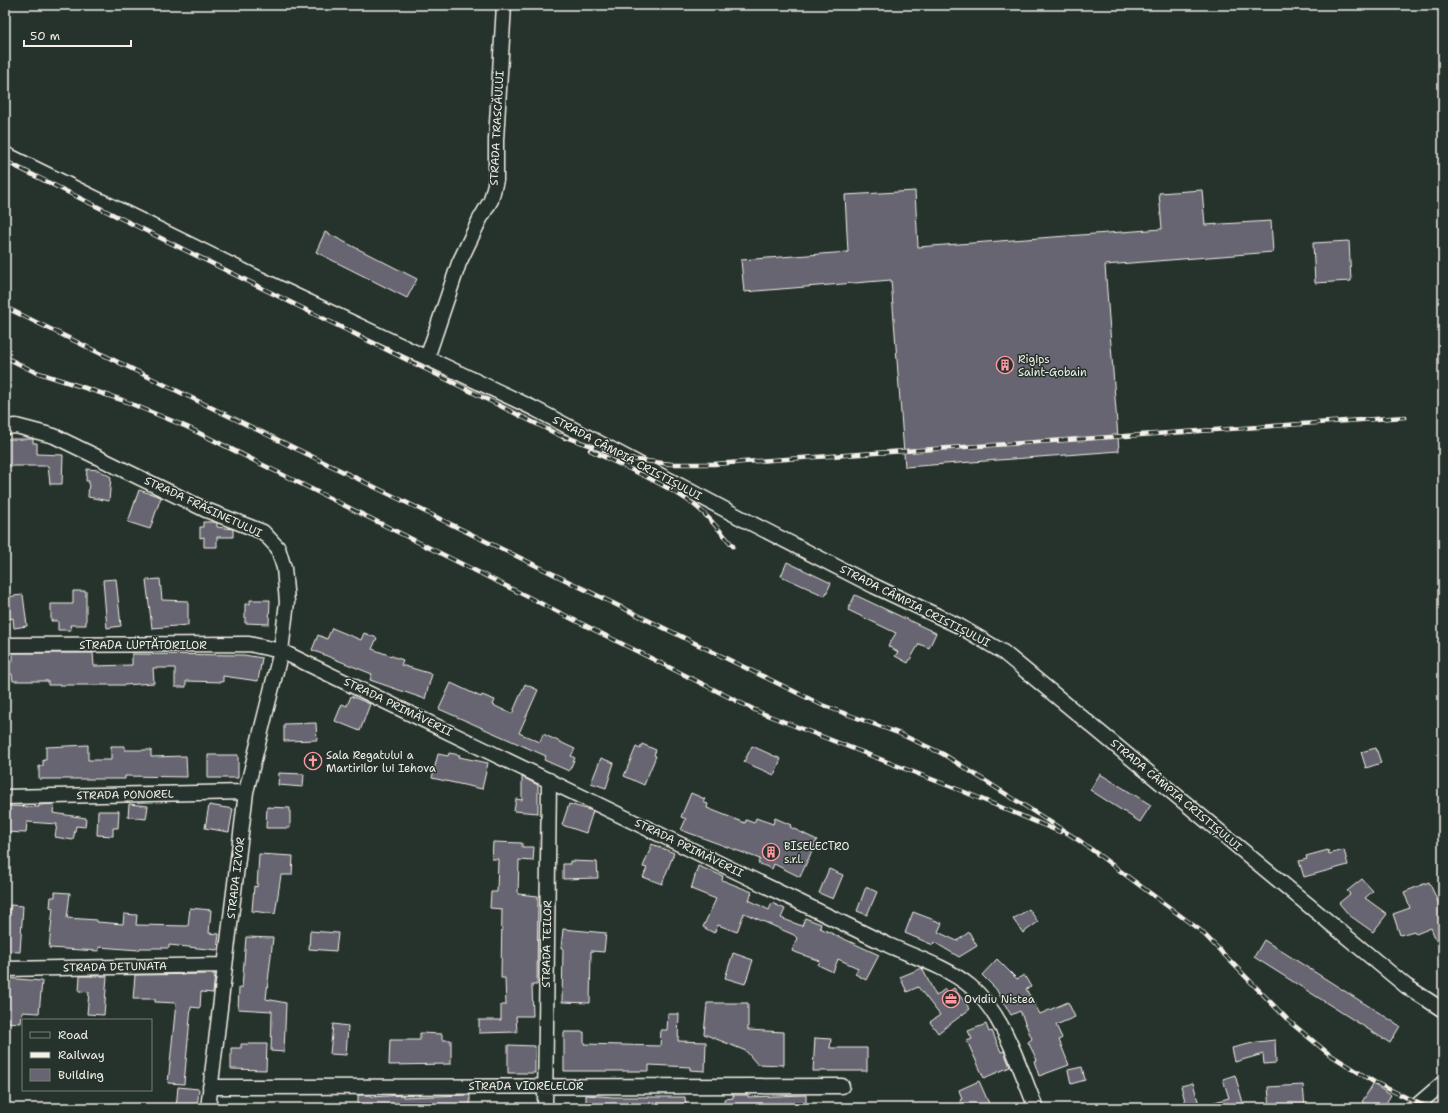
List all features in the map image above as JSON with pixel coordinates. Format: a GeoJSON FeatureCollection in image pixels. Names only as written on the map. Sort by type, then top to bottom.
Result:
{"type":"FeatureCollection","features":[{"type":"Feature","properties":{"kind":"street","name":"STRADA TRASCĂULUI"},"geometry":{"type":"LineString","coordinates":[[427,358],[459,263],[480,219],[491,200],[496,180],[496,140],[504,5]]}},
{"type":"Feature","properties":{"kind":"street","name":"STRADA CÂMPIA CRISTIȘULUI"},"geometry":{"type":"LineString","coordinates":[[5,154],[258,278],[535,409],[874,586],[959,626],[1003,652],[1406,986],[1443,1010]]}},
{"type":"Feature","properties":{"kind":"street","name":"STRADA FRĂSINETULUI"},"geometry":{"type":"LineString","coordinates":[[5,427],[16,426],[54,436],[206,510],[263,532],[278,548],[284,568],[287,602],[281,651]]}},
{"type":"Feature","properties":{"kind":"street","name":"STRADA LUPTĂTORILOR"},"geometry":{"type":"LineString","coordinates":[[5,645],[249,644],[281,651]]}},
{"type":"Feature","properties":{"kind":"street","name":"STRADA PRIMĂVERII"},"geometry":{"type":"LineString","coordinates":[[281,651],[874,938],[953,974],[970,986],[990,1007],[1000,1025],[1036,1108]]}},
{"type":"Feature","properties":{"kind":"street","name":"STRADA IZVOR"},"geometry":{"type":"LineString","coordinates":[[208,1108],[246,792],[281,651]]}},
{"type":"Feature","properties":{"kind":"street","name":"STRADA TEILOR"},"geometry":{"type":"LineString","coordinates":[[545,1108],[549,780]]}},
{"type":"Feature","properties":{"kind":"street","name":"STRADA PONOREL"},"geometry":{"type":"LineString","coordinates":[[5,797],[246,792]]}},
{"type":"Feature","properties":{"kind":"street","name":"STRADA DETUNATA"},"geometry":{"type":"LineString","coordinates":[[5,969],[225,965]]}},
{"type":"Feature","properties":{"kind":"street"},"geometry":{"type":"LineString","coordinates":[[1414,1108],[1443,1082]]}},
{"type":"Feature","properties":{"kind":"street","name":"STRADA VIORELELOR"},"geometry":{"type":"LineString","coordinates":[[210,1087],[842,1086]]}},
{"type":"Feature","properties":{"kind":"building","name":"Rigips Saint-Gobain"},"geometry":{"type":"Polygon","coordinates":[[[1202,190],[1205,225],[1271,221],[1273,252],[1105,265],[1119,451],[905,467],[891,280],[744,292],[741,260],[848,252],[845,195],[915,191],[918,247],[1162,229],[1159,193],[1202,190]]]}},
{"type":"Feature","properties":{"kind":"building"},"geometry":{"type":"Polygon","coordinates":[[[325,232],[417,279],[407,298],[316,252],[325,232]]]}},
{"type":"Feature","properties":{"kind":"building"},"geometry":{"type":"Polygon","coordinates":[[[1349,241],[1351,281],[1315,283],[1313,243],[1349,241]]]}},
{"type":"Feature","properties":{"kind":"building"},"geometry":{"type":"Polygon","coordinates":[[[5,439],[33,439],[33,443],[37,443],[37,454],[63,455],[62,484],[50,484],[48,466],[5,466],[5,439]]]}},
{"type":"Feature","properties":{"kind":"building"},"geometry":{"type":"Polygon","coordinates":[[[87,469],[99,470],[111,477],[109,501],[88,497],[89,481],[86,481],[87,469]]]}},
{"type":"Feature","properties":{"kind":"building"},"geometry":{"type":"Polygon","coordinates":[[[139,490],[161,497],[150,529],[128,522],[139,490]]]}},
{"type":"Feature","properties":{"kind":"building"},"geometry":{"type":"Polygon","coordinates":[[[203,522],[214,522],[217,523],[217,527],[233,529],[233,537],[217,537],[217,547],[204,547],[204,537],[200,538],[200,527],[203,527],[203,522]]]}},
{"type":"Feature","properties":{"kind":"building"},"geometry":{"type":"Polygon","coordinates":[[[787,562],[831,583],[825,596],[781,576],[787,562]]]}},
{"type":"Feature","properties":{"kind":"building"},"geometry":{"type":"Polygon","coordinates":[[[116,579],[121,626],[107,628],[103,580],[116,579]]]}},
{"type":"Feature","properties":{"kind":"building"},"geometry":{"type":"Polygon","coordinates":[[[160,579],[162,600],[188,601],[188,625],[152,628],[146,580],[160,579]]]}},
{"type":"Feature","properties":{"kind":"building"},"geometry":{"type":"Polygon","coordinates":[[[73,591],[86,591],[86,625],[70,625],[71,630],[58,630],[58,621],[51,621],[51,604],[73,604],[73,591]]]}},
{"type":"Feature","properties":{"kind":"building"},"geometry":{"type":"Polygon","coordinates":[[[23,595],[27,626],[14,628],[13,618],[8,619],[5,597],[23,595]]]}},
{"type":"Feature","properties":{"kind":"building"},"geometry":{"type":"Polygon","coordinates":[[[855,595],[936,633],[929,648],[919,644],[908,663],[895,656],[898,652],[888,646],[896,633],[848,610],[855,595]]]}},
{"type":"Feature","properties":{"kind":"building"},"geometry":{"type":"Polygon","coordinates":[[[250,600],[270,600],[269,624],[245,623],[245,604],[250,604],[250,600]]]}},
{"type":"Feature","properties":{"kind":"building"},"geometry":{"type":"Polygon","coordinates":[[[332,628],[361,640],[364,633],[377,638],[372,649],[403,660],[401,665],[432,674],[425,699],[370,680],[372,674],[312,650],[318,635],[327,639],[332,628]]]}},
{"type":"Feature","properties":{"kind":"building"},"geometry":{"type":"Polygon","coordinates":[[[13,653],[93,653],[94,666],[132,665],[132,654],[244,655],[262,658],[258,681],[223,676],[223,682],[186,681],[186,687],[175,687],[175,668],[153,668],[154,683],[124,685],[48,685],[48,681],[13,681],[12,674],[8,674],[8,662],[13,662],[13,653]]]}},
{"type":"Feature","properties":{"kind":"building"},"geometry":{"type":"Polygon","coordinates":[[[451,683],[481,697],[482,695],[495,700],[493,705],[512,714],[525,684],[538,690],[519,733],[540,742],[543,734],[575,749],[571,756],[575,758],[569,771],[544,760],[546,756],[439,709],[451,683]]]}},
{"type":"Feature","properties":{"kind":"building"},"geometry":{"type":"Polygon","coordinates":[[[351,696],[370,704],[360,731],[335,721],[342,704],[347,706],[351,696]]]}},
{"type":"Feature","properties":{"kind":"building"},"geometry":{"type":"Polygon","coordinates":[[[316,723],[317,740],[284,741],[284,724],[316,723]]]}},
{"type":"Feature","properties":{"kind":"building"},"geometry":{"type":"Polygon","coordinates":[[[642,744],[656,750],[654,755],[656,756],[644,785],[624,776],[636,747],[640,749],[642,744]]]}},
{"type":"Feature","properties":{"kind":"building"},"geometry":{"type":"Polygon","coordinates":[[[88,745],[88,760],[111,760],[111,746],[125,746],[125,750],[151,750],[151,757],[186,756],[187,777],[125,776],[125,779],[39,779],[39,766],[43,766],[43,760],[46,760],[46,747],[88,745]]]}},
{"type":"Feature","properties":{"kind":"building"},"geometry":{"type":"Polygon","coordinates":[[[752,746],[781,759],[774,775],[744,762],[752,746]]]}},
{"type":"Feature","properties":{"kind":"building"},"geometry":{"type":"Polygon","coordinates":[[[1376,748],[1381,763],[1366,768],[1361,752],[1376,748]]]}},
{"type":"Feature","properties":{"kind":"building"},"geometry":{"type":"Polygon","coordinates":[[[449,753],[460,755],[459,757],[488,763],[482,789],[432,778],[438,754],[448,756],[449,753]]]}},
{"type":"Feature","properties":{"kind":"building"},"geometry":{"type":"Polygon","coordinates":[[[208,755],[238,755],[238,778],[208,778],[208,755]]]}},
{"type":"Feature","properties":{"kind":"building"},"geometry":{"type":"Polygon","coordinates":[[[601,758],[614,763],[606,788],[591,783],[601,758]]]}},
{"type":"Feature","properties":{"kind":"building"},"geometry":{"type":"Polygon","coordinates":[[[279,773],[304,774],[303,787],[278,785],[279,773]]]}},
{"type":"Feature","properties":{"kind":"building"},"geometry":{"type":"Polygon","coordinates":[[[1100,774],[1151,805],[1140,822],[1090,790],[1100,774]]]}},
{"type":"Feature","properties":{"kind":"building"},"geometry":{"type":"Polygon","coordinates":[[[522,777],[538,785],[538,813],[514,811],[516,799],[522,800],[522,777]]]}},
{"type":"Feature","properties":{"kind":"building"},"geometry":{"type":"Polygon","coordinates":[[[691,793],[705,799],[703,802],[708,804],[707,808],[745,823],[746,820],[754,823],[756,818],[773,824],[775,818],[791,825],[790,827],[817,840],[800,877],[774,864],[772,869],[758,863],[760,859],[681,830],[686,819],[681,817],[691,793]]]}},
{"type":"Feature","properties":{"kind":"building"},"geometry":{"type":"Polygon","coordinates":[[[54,804],[53,813],[86,818],[85,827],[76,826],[73,840],[55,837],[57,824],[27,822],[26,833],[5,832],[6,806],[39,807],[39,805],[54,804]]]}},
{"type":"Feature","properties":{"kind":"building"},"geometry":{"type":"Polygon","coordinates":[[[129,804],[148,806],[146,819],[128,817],[129,804]]]}},
{"type":"Feature","properties":{"kind":"building"},"geometry":{"type":"Polygon","coordinates":[[[569,804],[593,811],[586,833],[562,825],[569,804]]]}},
{"type":"Feature","properties":{"kind":"building"},"geometry":{"type":"Polygon","coordinates":[[[209,805],[233,809],[229,832],[205,828],[209,805]]]}},
{"type":"Feature","properties":{"kind":"building"},"geometry":{"type":"Polygon","coordinates":[[[267,807],[290,808],[290,828],[266,828],[267,807]]]}},
{"type":"Feature","properties":{"kind":"building"},"geometry":{"type":"Polygon","coordinates":[[[98,811],[119,811],[118,828],[113,828],[113,836],[97,835],[98,811]]]}},
{"type":"Feature","properties":{"kind":"building"},"geometry":{"type":"Polygon","coordinates":[[[493,842],[522,843],[522,847],[534,847],[533,861],[519,860],[518,894],[538,896],[537,985],[532,985],[533,1016],[516,1016],[517,1032],[479,1033],[479,1020],[501,1020],[501,1005],[506,1005],[505,978],[501,978],[502,909],[490,908],[491,892],[497,892],[498,859],[492,859],[493,842]]]}},
{"type":"Feature","properties":{"kind":"building"},"geometry":{"type":"Polygon","coordinates":[[[652,844],[674,853],[662,884],[643,877],[647,868],[643,867],[652,844]]]}},
{"type":"Feature","properties":{"kind":"building"},"geometry":{"type":"Polygon","coordinates":[[[1328,850],[1329,854],[1344,850],[1348,865],[1304,877],[1299,861],[1307,859],[1306,856],[1328,850]]]}},
{"type":"Feature","properties":{"kind":"building"},"geometry":{"type":"Polygon","coordinates":[[[259,854],[293,856],[292,875],[281,875],[275,914],[252,911],[254,886],[257,887],[259,854]]]}},
{"type":"Feature","properties":{"kind":"building"},"geometry":{"type":"Polygon","coordinates":[[[570,861],[597,862],[598,878],[563,879],[563,864],[570,864],[570,861]]]}},
{"type":"Feature","properties":{"kind":"building"},"geometry":{"type":"Polygon","coordinates":[[[698,866],[723,876],[722,880],[752,892],[749,900],[769,910],[772,903],[785,909],[781,918],[802,926],[805,918],[821,924],[820,928],[879,955],[866,980],[855,974],[858,968],[838,959],[833,972],[818,965],[820,961],[792,951],[797,938],[794,935],[744,913],[737,932],[718,925],[714,933],[703,927],[716,899],[691,889],[698,866]]]}},
{"type":"Feature","properties":{"kind":"building"},"geometry":{"type":"Polygon","coordinates":[[[829,869],[843,875],[833,899],[819,893],[829,869]]]}},
{"type":"Feature","properties":{"kind":"building"},"geometry":{"type":"Polygon","coordinates":[[[1362,879],[1373,891],[1365,898],[1387,914],[1373,932],[1349,915],[1339,903],[1350,894],[1347,891],[1362,879]]]}},
{"type":"Feature","properties":{"kind":"building"},"geometry":{"type":"Polygon","coordinates":[[[1429,882],[1443,913],[1443,957],[1431,928],[1416,934],[1414,931],[1400,935],[1393,914],[1410,908],[1404,892],[1429,882]]]}},
{"type":"Feature","properties":{"kind":"building"},"geometry":{"type":"Polygon","coordinates":[[[866,887],[877,892],[867,915],[857,911],[866,887]]]}},
{"type":"Feature","properties":{"kind":"building"},"geometry":{"type":"Polygon","coordinates":[[[55,892],[70,893],[67,918],[97,920],[97,922],[123,924],[124,914],[137,915],[136,925],[188,926],[190,908],[211,910],[209,933],[219,934],[217,950],[169,945],[169,948],[140,948],[139,950],[99,947],[99,951],[49,948],[53,908],[50,907],[51,897],[55,897],[55,892]]]}},
{"type":"Feature","properties":{"kind":"building"},"geometry":{"type":"Polygon","coordinates":[[[10,905],[23,906],[20,952],[5,951],[6,913],[10,913],[10,905]]]}},
{"type":"Feature","properties":{"kind":"building"},"geometry":{"type":"Polygon","coordinates":[[[1029,909],[1038,922],[1023,933],[1013,919],[1029,909]]]}},
{"type":"Feature","properties":{"kind":"building"},"geometry":{"type":"Polygon","coordinates":[[[913,912],[942,923],[938,932],[957,941],[969,932],[977,946],[959,957],[934,942],[933,945],[905,933],[913,912]]]}},
{"type":"Feature","properties":{"kind":"building"},"geometry":{"type":"Polygon","coordinates":[[[563,929],[606,933],[604,952],[591,951],[590,1003],[562,1002],[563,948],[561,948],[563,929]]]}},
{"type":"Feature","properties":{"kind":"building"},"geometry":{"type":"Polygon","coordinates":[[[310,931],[338,933],[336,951],[309,949],[310,931]]]}},
{"type":"Feature","properties":{"kind":"building"},"geometry":{"type":"Polygon","coordinates":[[[246,937],[273,938],[266,999],[286,1003],[284,1052],[271,1051],[272,1011],[238,1009],[239,988],[242,988],[246,937]]]}},
{"type":"Feature","properties":{"kind":"building"},"geometry":{"type":"Polygon","coordinates":[[[1264,940],[1400,1026],[1390,1043],[1254,957],[1264,940]]]}},
{"type":"Feature","properties":{"kind":"building"},"geometry":{"type":"Polygon","coordinates":[[[733,953],[753,960],[745,984],[725,978],[733,953]]]}},
{"type":"Feature","properties":{"kind":"building"},"geometry":{"type":"Polygon","coordinates":[[[997,959],[1017,979],[1024,975],[1031,987],[1026,989],[1040,1014],[1068,1002],[1075,1017],[1056,1025],[1062,1038],[1059,1040],[1069,1065],[1039,1076],[1034,1061],[1037,1060],[1028,1042],[1032,1039],[1020,1011],[1011,1015],[996,989],[982,975],[997,959]]]}},
{"type":"Feature","properties":{"kind":"building"},"geometry":{"type":"Polygon","coordinates":[[[922,968],[936,996],[945,989],[947,993],[954,988],[970,1009],[938,1033],[930,1022],[940,1015],[918,987],[907,992],[900,977],[922,968]]]}},
{"type":"Feature","properties":{"kind":"building"},"geometry":{"type":"Polygon","coordinates":[[[215,974],[213,993],[201,992],[200,1008],[191,1007],[184,1084],[168,1083],[176,1003],[155,1002],[155,999],[133,999],[135,975],[215,974]]]}},
{"type":"Feature","properties":{"kind":"building"},"geometry":{"type":"Polygon","coordinates":[[[80,976],[107,976],[104,1015],[87,1014],[89,992],[79,991],[80,976]]]}},
{"type":"Feature","properties":{"kind":"building"},"geometry":{"type":"Polygon","coordinates":[[[5,978],[42,981],[39,1013],[22,1012],[21,1023],[5,1022],[5,978]]]}},
{"type":"Feature","properties":{"kind":"building"},"geometry":{"type":"Polygon","coordinates":[[[707,1003],[748,1003],[748,1030],[784,1032],[784,1065],[757,1064],[746,1051],[704,1034],[707,1003]]]}},
{"type":"Feature","properties":{"kind":"building"},"geometry":{"type":"Polygon","coordinates":[[[668,1014],[679,1014],[678,1041],[706,1042],[705,1071],[690,1070],[690,1067],[649,1065],[649,1071],[564,1071],[564,1032],[584,1032],[584,1044],[660,1046],[661,1030],[667,1030],[668,1014]]]}},
{"type":"Feature","properties":{"kind":"building"},"geometry":{"type":"Polygon","coordinates":[[[333,1024],[348,1026],[346,1055],[330,1054],[333,1024]]]}},
{"type":"Feature","properties":{"kind":"building"},"geometry":{"type":"Polygon","coordinates":[[[986,1024],[989,1032],[992,1031],[1001,1052],[1004,1051],[1010,1067],[984,1078],[967,1041],[972,1039],[968,1031],[986,1024]]]}},
{"type":"Feature","properties":{"kind":"building"},"geometry":{"type":"Polygon","coordinates":[[[420,1033],[442,1034],[442,1040],[451,1040],[451,1064],[389,1065],[390,1040],[420,1040],[420,1033]]]}},
{"type":"Feature","properties":{"kind":"building"},"geometry":{"type":"Polygon","coordinates":[[[815,1038],[831,1039],[830,1048],[867,1048],[867,1071],[813,1071],[815,1038]]]}},
{"type":"Feature","properties":{"kind":"building"},"geometry":{"type":"Polygon","coordinates":[[[1275,1040],[1276,1063],[1264,1064],[1263,1054],[1235,1062],[1232,1048],[1257,1042],[1275,1040]]]}},
{"type":"Feature","properties":{"kind":"building"},"geometry":{"type":"Polygon","coordinates":[[[241,1044],[267,1044],[266,1070],[231,1069],[231,1048],[241,1048],[241,1044]]]}},
{"type":"Feature","properties":{"kind":"building"},"geometry":{"type":"Polygon","coordinates":[[[508,1045],[535,1046],[535,1073],[508,1073],[508,1045]]]}},
{"type":"Feature","properties":{"kind":"building"},"geometry":{"type":"Polygon","coordinates":[[[1082,1067],[1085,1080],[1071,1084],[1068,1070],[1082,1067]]]}},
{"type":"Feature","properties":{"kind":"building"},"geometry":{"type":"Polygon","coordinates":[[[1235,1075],[1244,1106],[1236,1108],[1204,1108],[1204,1105],[1229,1098],[1223,1079],[1235,1075]]]}},
{"type":"Feature","properties":{"kind":"building"},"geometry":{"type":"Polygon","coordinates":[[[979,1081],[991,1108],[963,1108],[959,1090],[979,1081]]]}},
{"type":"Feature","properties":{"kind":"building"},"geometry":{"type":"Polygon","coordinates":[[[1193,1083],[1200,1108],[1187,1108],[1181,1086],[1193,1083]]]}},
{"type":"Feature","properties":{"kind":"building"},"geometry":{"type":"Polygon","coordinates":[[[1373,1084],[1391,1095],[1383,1108],[1372,1108],[1362,1102],[1373,1084]]]}},
{"type":"Feature","properties":{"kind":"building"},"geometry":{"type":"Polygon","coordinates":[[[1303,1085],[1305,1108],[1270,1108],[1268,1087],[1303,1085]]]}},
{"type":"Feature","properties":{"kind":"building"},"geometry":{"type":"Polygon","coordinates":[[[178,1087],[199,1089],[197,1108],[176,1108],[178,1087]]]}},
{"type":"Feature","properties":{"kind":"building"},"geometry":{"type":"Polygon","coordinates":[[[358,1095],[371,1095],[371,1097],[403,1095],[403,1097],[470,1095],[470,1108],[358,1108],[358,1095]]]}},
{"type":"Feature","properties":{"kind":"building"},"geometry":{"type":"Polygon","coordinates":[[[586,1095],[613,1097],[685,1097],[686,1108],[586,1108],[586,1095]]]}},
{"type":"Feature","properties":{"kind":"building"},"geometry":{"type":"Polygon","coordinates":[[[733,1095],[748,1095],[748,1097],[806,1095],[806,1108],[725,1108],[724,1099],[733,1098],[733,1095]]]}},
{"type":"Feature","properties":{"kind":"railway"},"geometry":{"type":"LineString","coordinates":[[5,161],[565,438]]}},
{"type":"Feature","properties":{"kind":"railway"},"geometry":{"type":"LineString","coordinates":[[5,307],[822,705],[898,733],[943,754],[1080,841],[1201,931],[1290,1022],[1329,1054],[1374,1082],[1420,1104],[1436,1108]]}},
{"type":"Feature","properties":{"kind":"railway"},"geometry":{"type":"LineString","coordinates":[[5,357],[33,371],[122,400],[187,427],[759,712],[962,791],[1060,832]]}},
{"type":"Feature","properties":{"kind":"railway"},"geometry":{"type":"LineString","coordinates":[[560,435],[629,459],[671,464],[714,464],[1405,417]]}},
{"type":"Feature","properties":{"kind":"railway"},"geometry":{"type":"LineString","coordinates":[[590,450],[682,496],[704,513],[733,546]]}},
{"type":"Feature","properties":{"kind":"place","name":"Rigips Saint-Gobain"},"geometry":{"type":"Point","coordinates":[1005,365]}},
{"type":"Feature","properties":{"kind":"place","name":"Sala Regatului a Martirilor lui Iehova"},"geometry":{"type":"Point","coordinates":[313,761]}},
{"type":"Feature","properties":{"kind":"place","name":"BISELECTRO s.r.l."},"geometry":{"type":"Point","coordinates":[771,852]}},
{"type":"Feature","properties":{"kind":"place","name":"Ovidiu Nistea"},"geometry":{"type":"Point","coordinates":[951,999]}}]}
